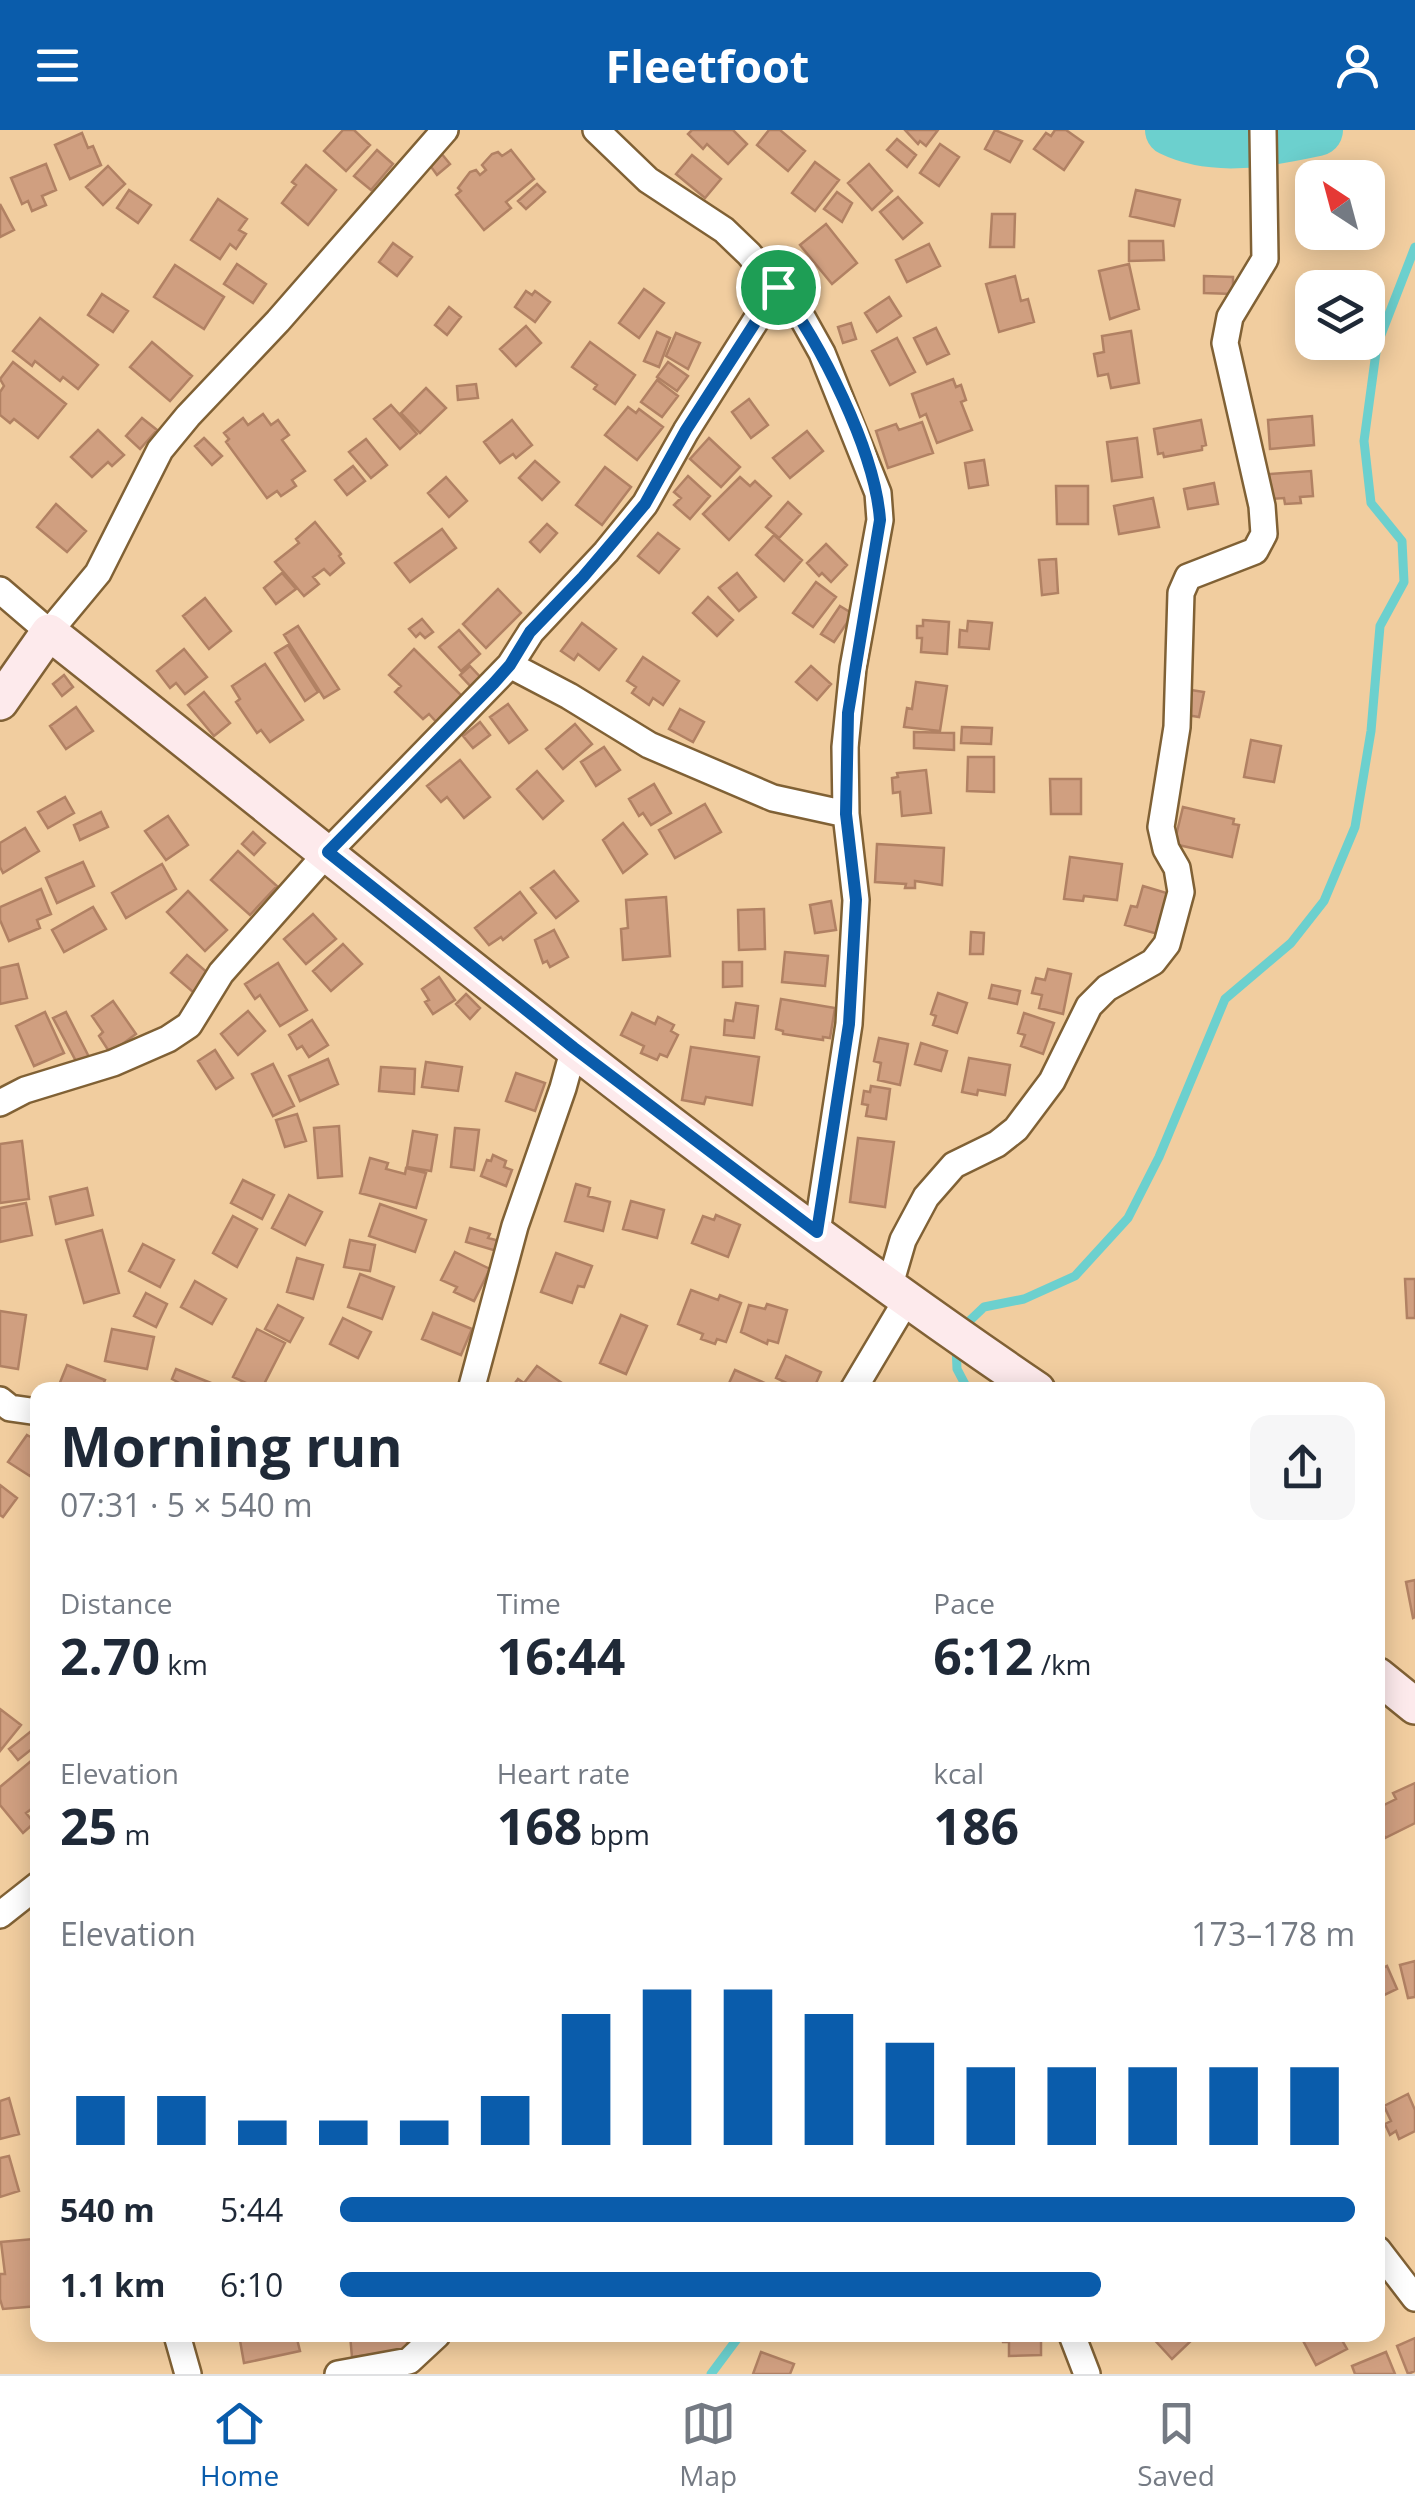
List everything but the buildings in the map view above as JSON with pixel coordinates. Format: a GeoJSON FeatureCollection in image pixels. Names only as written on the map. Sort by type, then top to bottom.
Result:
{"type":"FeatureCollection","features":[{"type":"Feature","properties":{"kind":"street"},"geometry":{"type":"LineString","coordinates":[[0,702],[49,632],[98,572],[160,450],[445,130]]}},
{"type":"Feature","properties":{"kind":"street"},"geometry":{"type":"LineString","coordinates":[[596,130],[660,189],[724,230],[778,287],[822,353],[878,493],[880,520],[848,713],[846,814],[856,900],[850,1007],[817,1232]]}},
{"type":"Feature","properties":{"kind":"street"},"geometry":{"type":"LineString","coordinates":[[856,1382],[897,1294],[903,1240],[926,1197],[954,1165],[997,1144],[1016,1128],[1052,1081],[1090,1006],[1107,988],[1153,962],[1167,944],[1181,892],[1177,868],[1166,850],[1161,827],[1177,727],[1181,593],[1188,577],[1255,551],[1264,534],[1262,506],[1225,344],[1230,317],[1265,258],[1263,130]]}},
{"type":"Feature","properties":{"kind":"street"},"geometry":{"type":"LineString","coordinates":[[0,1103],[25,1090],[113,1063],[168,1039],[188,1024],[221,974],[328,852],[510,665],[530,632],[645,504],[686,430],[778,287]]}},
{"type":"Feature","properties":{"kind":"street"},"geometry":{"type":"LineString","coordinates":[[0,590],[574,1048],[897,1294],[1025,1382]]}},
{"type":"Feature","properties":{"kind":"street"},"geometry":{"type":"LineString","coordinates":[[510,665],[649,745],[773,798],[846,814]]}},
{"type":"Feature","properties":{"kind":"street"},"geometry":{"type":"LineString","coordinates":[[473,1382],[506,1256],[574,1048]]}},
{"type":"Feature","properties":{"kind":"street"},"geometry":{"type":"LineString","coordinates":[[0,1400],[10,1408],[30,1411]]}},
{"type":"Feature","properties":{"kind":"street"},"geometry":{"type":"LineString","coordinates":[[1385,1682],[1415,1706]]}},
{"type":"Feature","properties":{"kind":"street"},"geometry":{"type":"LineString","coordinates":[[0,1914],[30,1891]]}},
{"type":"Feature","properties":{"kind":"street"},"geometry":{"type":"LineString","coordinates":[[1385,2259],[1415,2298]]}},
{"type":"Feature","properties":{"kind":"street"},"geometry":{"type":"LineString","coordinates":[[179,2342],[188,2374]]}},
{"type":"Feature","properties":{"kind":"street"},"geometry":{"type":"LineString","coordinates":[[338,2374],[409,2361],[429,2342]]}},
{"type":"Feature","properties":{"kind":"street"},"geometry":{"type":"LineString","coordinates":[[1075,2342],[1087,2374]]}},
{"type":"Feature","properties":{"kind":"waterway"},"geometry":{"type":"LineString","coordinates":[[1171,130],[1188,137],[1225,142],[1317,130]]}},
{"type":"Feature","properties":{"kind":"waterway"},"geometry":{"type":"LineString","coordinates":[[962,1328],[984,1307],[1024,1299],[1075,1276],[1128,1218],[1159,1157],[1225,999],[1291,943],[1324,901],[1355,827],[1371,731],[1380,626],[1404,582],[1402,541],[1371,503],[1364,441],[1377,345],[1415,247]]}},
{"type":"Feature","properties":{"kind":"waterway"},"geometry":{"type":"LineString","coordinates":[[956,1345],[957,1369],[964,1382]]}},
{"type":"Feature","properties":{"kind":"waterway"},"geometry":{"type":"LineString","coordinates":[[711,2374],[735,2342]]}},
{"type":"Feature","properties":{"kind":"route"},"geometry":{"type":"LineString","coordinates":[[778,287],[822,353],[878,493],[880,520],[848,713],[846,814],[856,900],[849,1024],[817,1232],[574,1048],[328,852],[494,683],[530,632],[645,504],[686,430],[778,287]]}}]}
